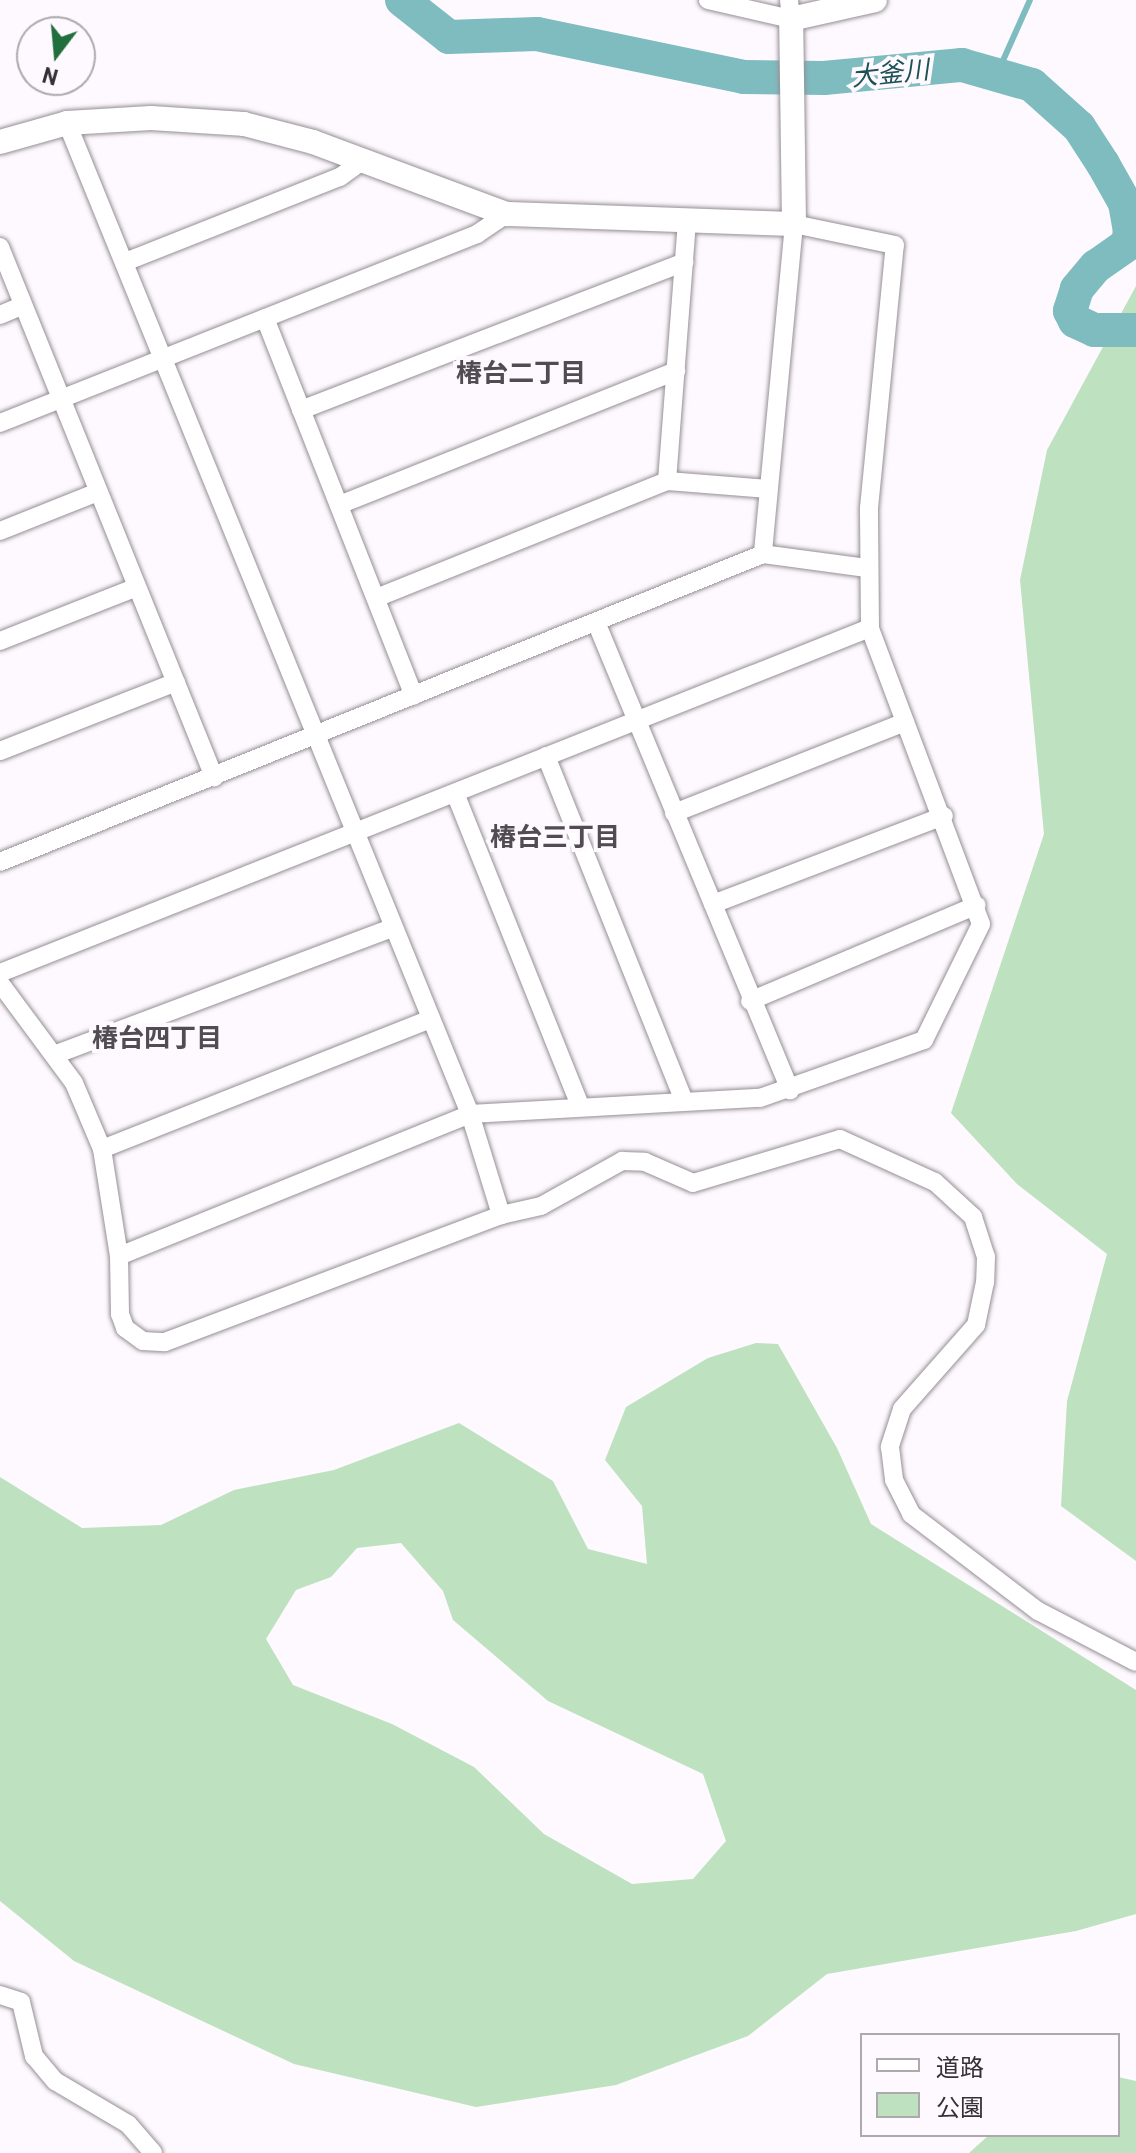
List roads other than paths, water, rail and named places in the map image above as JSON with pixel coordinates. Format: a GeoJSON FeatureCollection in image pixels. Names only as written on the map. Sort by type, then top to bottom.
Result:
{"type":"FeatureCollection","features":[{"type":"Feature","properties":{"kind":"street"},"geometry":{"type":"LineString","coordinates":[[708,0],[790,9],[875,0]]}},
{"type":"Feature","properties":{"kind":"street"},"geometry":{"type":"LineString","coordinates":[[763,554],[794,224],[790,9]]}},
{"type":"Feature","properties":{"kind":"street"},"geometry":{"type":"LineString","coordinates":[[0,142],[67,123],[151,118],[244,124],[363,160],[507,214],[794,224],[895,245],[867,568],[870,628],[944,816],[981,924],[924,1040],[790,1090],[760,1098],[470,1114],[119,1256]]}},
{"type":"Feature","properties":{"kind":"street"},"geometry":{"type":"LineString","coordinates":[[67,123],[166,360],[353,834],[470,1114],[501,1215]]}},
{"type":"Feature","properties":{"kind":"street"},"geometry":{"type":"LineString","coordinates":[[125,262],[340,177],[363,160]]}},
{"type":"Feature","properties":{"kind":"street"},"geometry":{"type":"LineString","coordinates":[[0,423],[166,360],[477,234],[507,214]]}},
{"type":"Feature","properties":{"kind":"street"},"geometry":{"type":"LineString","coordinates":[[667,481],[687,219]]}},
{"type":"Feature","properties":{"kind":"street"},"geometry":{"type":"LineString","coordinates":[[0,247],[64,399],[98,492],[214,777]]}},
{"type":"Feature","properties":{"kind":"street"},"geometry":{"type":"LineString","coordinates":[[301,410],[684,262]]}},
{"type":"Feature","properties":{"kind":"street"},"geometry":{"type":"LineString","coordinates":[[0,315],[23,305]]}},
{"type":"Feature","properties":{"kind":"street"},"geometry":{"type":"LineString","coordinates":[[265,318],[414,696]]}},
{"type":"Feature","properties":{"kind":"street"},"geometry":{"type":"LineString","coordinates":[[339,505],[676,371]]}},
{"type":"Feature","properties":{"kind":"street"},"geometry":{"type":"LineString","coordinates":[[376,598],[667,481],[769,489]]}},
{"type":"Feature","properties":{"kind":"street"},"geometry":{"type":"LineString","coordinates":[[0,531],[98,492]]}},
{"type":"Feature","properties":{"kind":"street"},"geometry":{"type":"LineString","coordinates":[[0,862],[763,554],[867,568]]}},
{"type":"Feature","properties":{"kind":"street"},"geometry":{"type":"LineString","coordinates":[[0,641],[137,587]]}},
{"type":"Feature","properties":{"kind":"street"},"geometry":{"type":"LineString","coordinates":[[596,622],[750,1001],[790,1090]]}},
{"type":"Feature","properties":{"kind":"street"},"geometry":{"type":"LineString","coordinates":[[0,973],[870,628]]}},
{"type":"Feature","properties":{"kind":"street"},"geometry":{"type":"LineString","coordinates":[[0,751],[176,682]]}},
{"type":"Feature","properties":{"kind":"street"},"geometry":{"type":"LineString","coordinates":[[674,813],[905,722]]}},
{"type":"Feature","properties":{"kind":"street"},"geometry":{"type":"LineString","coordinates":[[546,756],[684,1101]]}},
{"type":"Feature","properties":{"kind":"street"},"geometry":{"type":"LineString","coordinates":[[455,793],[580,1106]]}},
{"type":"Feature","properties":{"kind":"street"},"geometry":{"type":"LineString","coordinates":[[713,904],[944,816]]}},
{"type":"Feature","properties":{"kind":"street"},"geometry":{"type":"LineString","coordinates":[[750,1001],[977,905]]}},
{"type":"Feature","properties":{"kind":"street"},"geometry":{"type":"LineString","coordinates":[[54,1055],[392,928]]}},
{"type":"Feature","properties":{"kind":"street"},"geometry":{"type":"LineString","coordinates":[[0,983],[74,1083],[102,1149],[119,1256],[120,1314],[125,1328],[143,1341],[165,1342],[501,1215],[541,1206],[622,1161],[645,1162],[693,1183],[840,1139],[859,1143],[935,1182],[973,1217],[986,1257],[985,1282],[976,1325],[902,1409],[890,1447],[894,1480],[911,1514],[1038,1611],[1136,1662]]}},
{"type":"Feature","properties":{"kind":"street"},"geometry":{"type":"LineString","coordinates":[[102,1149],[430,1019]]}},
{"type":"Feature","properties":{"kind":"street"},"geometry":{"type":"LineString","coordinates":[[0,1995],[21,2002],[34,2056],[55,2081],[128,2124],[153,2153]]}},
{"type":"Feature","properties":{"kind":"waterway","name":"大釜川"},"geometry":{"type":"LineString","coordinates":[[402,0],[449,37],[537,34],[744,77],[824,78],[962,65],[1032,85],[1079,127],[1125,203],[1130,230],[1128,244],[1096,266],[1077,289],[1070,311],[1075,321],[1094,330],[1136,330]]}},
{"type":"Feature","properties":{"kind":"waterway"},"geometry":{"type":"LineString","coordinates":[[997,74],[1030,0]]}},
{"type":"Feature","properties":{"kind":"district","name":"椿台二丁目"},"geometry":{"type":"Point","coordinates":[521,372]}},
{"type":"Feature","properties":{"kind":"district","name":"椿台三丁目"},"geometry":{"type":"Point","coordinates":[555,836]}},
{"type":"Feature","properties":{"kind":"district","name":"椿台四丁目"},"geometry":{"type":"Point","coordinates":[157,1037]}}]}
